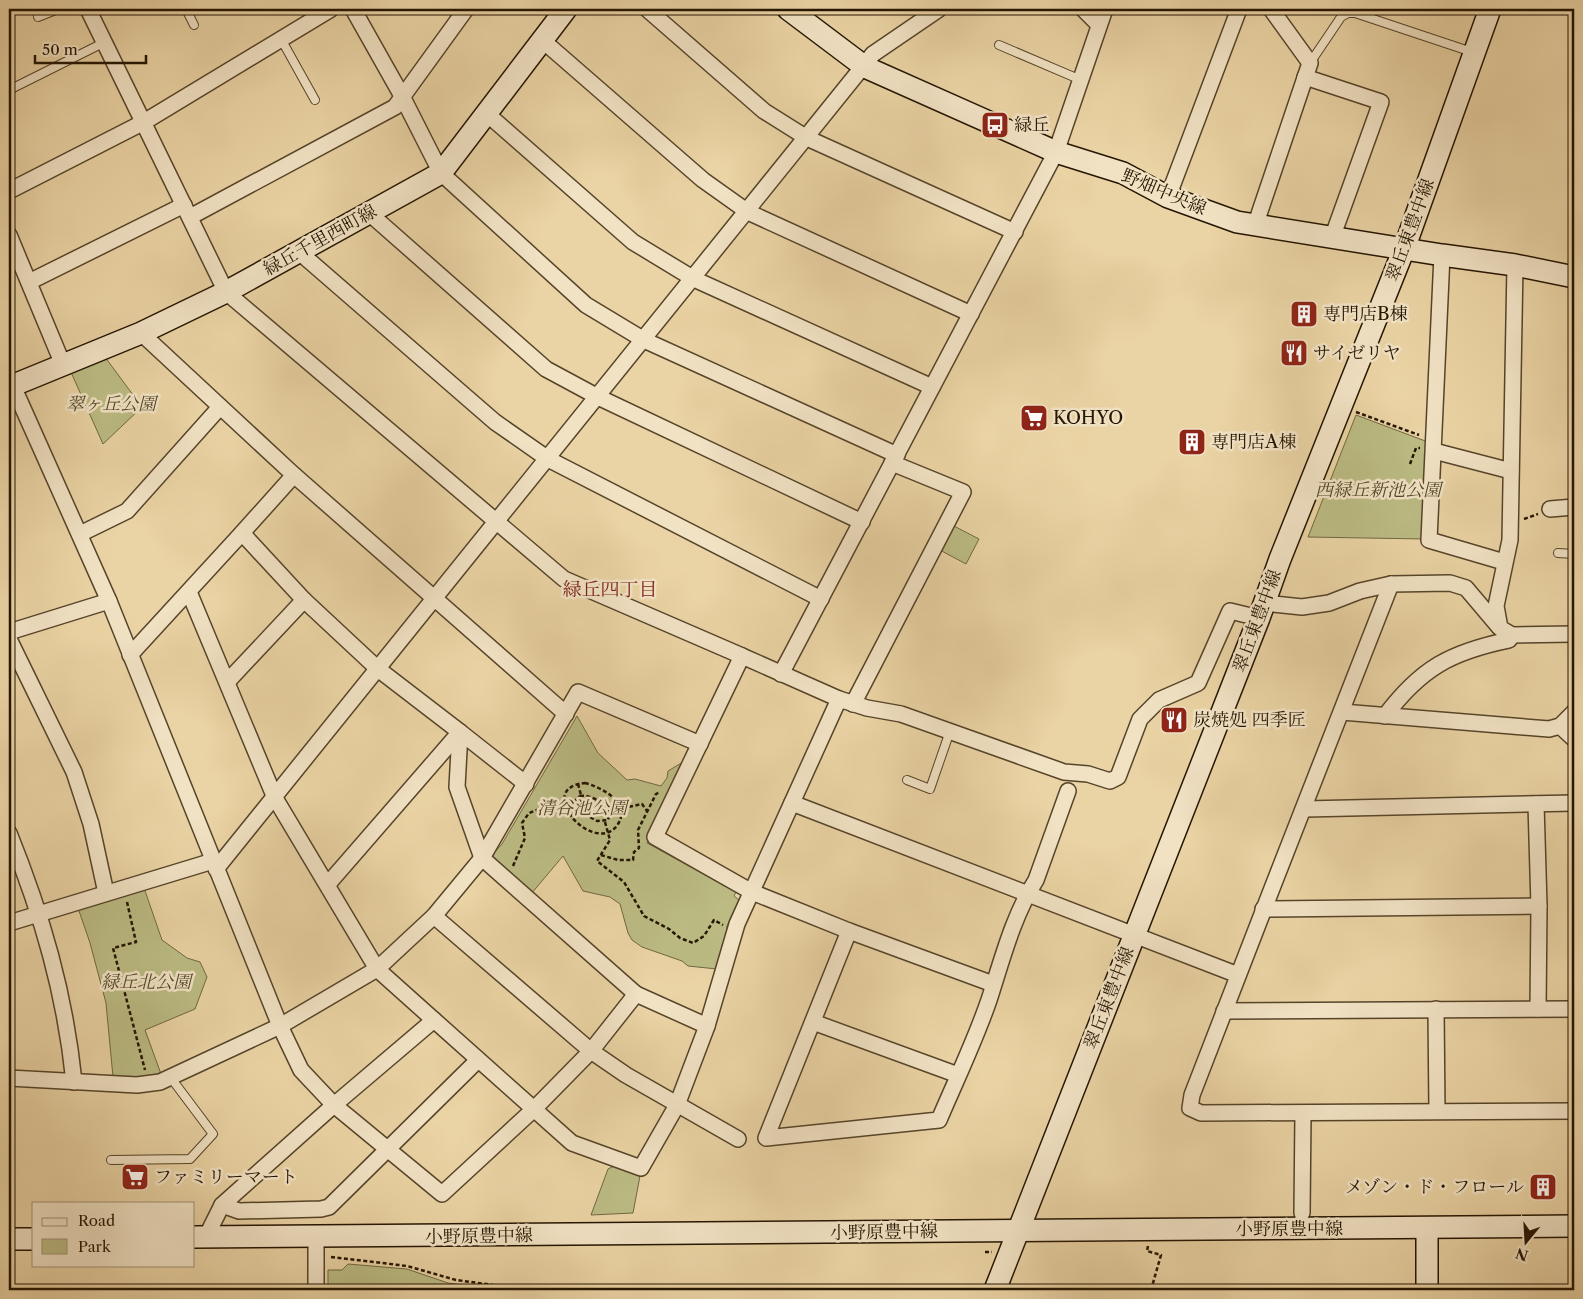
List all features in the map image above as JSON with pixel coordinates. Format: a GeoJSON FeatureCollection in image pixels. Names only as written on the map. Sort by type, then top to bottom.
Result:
{"type":"FeatureCollection","features":[{"type":"Feature","properties":{"kind":"street"},"geometry":{"type":"LineString","coordinates":[[88,9],[226,292],[496,524],[564,579],[846,702],[901,714],[1064,772],[1088,774],[1110,781],[1118,776],[1140,719],[1159,700],[1198,683],[1230,611],[1302,608],[1329,603],[1360,591],[1391,584],[1450,583],[1466,588],[1506,632],[1574,634]]}},
{"type":"Feature","properties":{"kind":"street"},"geometry":{"type":"LineString","coordinates":[[9,191],[144,122],[330,9]]}},
{"type":"Feature","properties":{"kind":"street"},"geometry":{"type":"LineString","coordinates":[[189,592],[228,681],[275,798],[377,969],[572,1143],[641,1168],[677,1104],[707,1026],[735,932],[792,803],[963,492],[644,340],[586,305],[440,173],[402,96],[354,9]]}},
{"type":"Feature","properties":{"kind":"street"},"geometry":{"type":"LineString","coordinates":[[29,282],[187,211],[395,108],[466,9]]}},
{"type":"Feature","properties":{"kind":"street","name":"緑丘千里西町線"},"geometry":{"type":"LineString","coordinates":[[11,386],[141,333],[226,292],[440,173],[541,38],[566,9]]}},
{"type":"Feature","properties":{"kind":"street"},"geometry":{"type":"LineString","coordinates":[[647,9],[764,111],[807,138],[1015,232]]}},
{"type":"Feature","properties":{"kind":"street"},"geometry":{"type":"LineString","coordinates":[[9,923],[106,893],[215,865],[275,798],[748,212],[873,54],[939,9]]}},
{"type":"Feature","properties":{"kind":"street"},"geometry":{"type":"LineString","coordinates":[[1083,9],[1099,25]]}},
{"type":"Feature","properties":{"kind":"street"},"geometry":{"type":"LineString","coordinates":[[781,674],[1056,152],[1105,9]]}},
{"type":"Feature","properties":{"kind":"street"},"geometry":{"type":"LineString","coordinates":[[1168,197],[1240,9]]}},
{"type":"Feature","properties":{"kind":"street"},"geometry":{"type":"LineString","coordinates":[[1255,226],[1310,63],[1271,9]]}},
{"type":"Feature","properties":{"kind":"street","name":"翠丘東豊中線"},"geometry":{"type":"LineString","coordinates":[[995,1290],[1262,611],[1280,559],[1404,249],[1490,9]]}},
{"type":"Feature","properties":{"kind":"street","name":"野畑中央線"},"geometry":{"type":"LineString","coordinates":[[793,10],[864,67],[1056,152],[1123,174],[1168,197],[1255,226],[1515,265],[1574,276]]}},
{"type":"Feature","properties":{"kind":"street"},"geometry":{"type":"LineString","coordinates":[[541,38],[704,180],[748,212],[971,314]]}},
{"type":"Feature","properties":{"kind":"street"},"geometry":{"type":"LineString","coordinates":[[1305,77],[1382,102],[1332,238]]}},
{"type":"Feature","properties":{"kind":"street"},"geometry":{"type":"LineString","coordinates":[[486,113],[633,242],[694,279],[932,387]]}},
{"type":"Feature","properties":{"kind":"street"},"geometry":{"type":"LineString","coordinates":[[369,213],[546,369],[598,397],[862,522]]}},
{"type":"Feature","properties":{"kind":"street"},"geometry":{"type":"LineString","coordinates":[[9,235],[64,366]]}},
{"type":"Feature","properties":{"kind":"street"},"geometry":{"type":"LineString","coordinates":[[298,252],[495,422],[548,459],[821,599]]}},
{"type":"Feature","properties":{"kind":"street"},"geometry":{"type":"LineString","coordinates":[[1442,255],[1428,540],[1504,562]]}},
{"type":"Feature","properties":{"kind":"street"},"geometry":{"type":"LineString","coordinates":[[1385,716],[1402,693],[1428,671],[1464,650],[1509,640],[1496,606],[1510,540],[1515,265]]}},
{"type":"Feature","properties":{"kind":"street"},"geometry":{"type":"LineString","coordinates":[[141,333],[294,475],[566,714]]}},
{"type":"Feature","properties":{"kind":"street"},"geometry":{"type":"LineString","coordinates":[[11,386],[109,601],[280,1026],[301,1070],[334,1105],[442,1194],[533,1110],[591,1051],[636,994]]}},
{"type":"Feature","properties":{"kind":"street"},"geometry":{"type":"LineString","coordinates":[[80,534],[127,511],[220,406]]}},
{"type":"Feature","properties":{"kind":"street"},"geometry":{"type":"LineString","coordinates":[[1434,446],[1511,470]]}},
{"type":"Feature","properties":{"kind":"street"},"geometry":{"type":"LineString","coordinates":[[130,655],[294,475]]}},
{"type":"Feature","properties":{"kind":"street"},"geometry":{"type":"LineString","coordinates":[[1550,510],[1574,507]]}},
{"type":"Feature","properties":{"kind":"street"},"geometry":{"type":"LineString","coordinates":[[242,533],[304,600],[378,669],[526,784]]}},
{"type":"Feature","properties":{"kind":"street"},"geometry":{"type":"LineString","coordinates":[[1391,584],[1305,809],[1238,974],[1192,1095],[1190,1108],[1201,1113],[1574,1111]]}},
{"type":"Feature","properties":{"kind":"street"},"geometry":{"type":"LineString","coordinates":[[228,681],[304,600]]}},
{"type":"Feature","properties":{"kind":"street"},"geometry":{"type":"LineString","coordinates":[[9,632],[109,601]]}},
{"type":"Feature","properties":{"kind":"street"},"geometry":{"type":"LineString","coordinates":[[9,639],[74,772],[91,824],[106,893]]}},
{"type":"Feature","properties":{"kind":"street"},"geometry":{"type":"LineString","coordinates":[[742,656],[655,837],[752,892],[849,931],[993,984]]}},
{"type":"Feature","properties":{"kind":"street"},"geometry":{"type":"LineString","coordinates":[[9,1078],[149,1084],[171,1078],[280,1026],[377,969],[434,916],[482,858],[578,692],[700,744]]}},
{"type":"Feature","properties":{"kind":"street"},"geometry":{"type":"LineString","coordinates":[[1342,712],[1549,729],[1560,726],[1574,712]]}},
{"type":"Feature","properties":{"kind":"street"},"geometry":{"type":"LineString","coordinates":[[1560,726],[1574,739]]}},
{"type":"Feature","properties":{"kind":"street"},"geometry":{"type":"LineString","coordinates":[[460,732],[457,787],[482,858],[636,994],[707,1026]]}},
{"type":"Feature","properties":{"kind":"street"},"geometry":{"type":"LineString","coordinates":[[328,884],[460,732]]}},
{"type":"Feature","properties":{"kind":"street"},"geometry":{"type":"LineString","coordinates":[[849,931],[766,1138],[939,1120],[1028,892],[1036,880],[1068,791]]}},
{"type":"Feature","properties":{"kind":"street"},"geometry":{"type":"LineString","coordinates":[[792,803],[1238,974]]}},
{"type":"Feature","properties":{"kind":"street"},"geometry":{"type":"LineString","coordinates":[[1305,809],[1574,803]]}},
{"type":"Feature","properties":{"kind":"street"},"geometry":{"type":"LineString","coordinates":[[1536,804],[1539,906],[1538,1009]]}},
{"type":"Feature","properties":{"kind":"street"},"geometry":{"type":"LineString","coordinates":[[9,832],[40,912],[60,988],[74,1082]]}},
{"type":"Feature","properties":{"kind":"street"},"geometry":{"type":"LineString","coordinates":[[1263,909],[1539,906]]}},
{"type":"Feature","properties":{"kind":"street"},"geometry":{"type":"LineString","coordinates":[[434,916],[591,1051],[626,1075],[738,1139]]}},
{"type":"Feature","properties":{"kind":"street"},"geometry":{"type":"LineString","coordinates":[[1436,1009],[1437,1111]]}},
{"type":"Feature","properties":{"kind":"street"},"geometry":{"type":"LineString","coordinates":[[1224,1011],[1574,1009]]}},
{"type":"Feature","properties":{"kind":"street"},"geometry":{"type":"LineString","coordinates":[[200,1237],[222,1205],[334,1105],[434,1020]]}},
{"type":"Feature","properties":{"kind":"street"},"geometry":{"type":"LineString","coordinates":[[814,1022],[958,1075]]}},
{"type":"Feature","properties":{"kind":"street"},"geometry":{"type":"LineString","coordinates":[[222,1205],[239,1211],[321,1209],[329,1207],[478,1060]]}},
{"type":"Feature","properties":{"kind":"street"},"geometry":{"type":"LineString","coordinates":[[1302,1213],[1303,1113]]}},
{"type":"Feature","properties":{"kind":"street","name":"小野原豊中線"},"geometry":{"type":"LineString","coordinates":[[200,1237],[1574,1226]]}},
{"type":"Feature","properties":{"kind":"street"},"geometry":{"type":"LineString","coordinates":[[1426,1228],[1427,1290]]}},
{"type":"Feature","properties":{"kind":"street"},"geometry":{"type":"LineString","coordinates":[[9,1235],[32,1239]]}},
{"type":"Feature","properties":{"kind":"street"},"geometry":{"type":"LineString","coordinates":[[316,1237],[316,1290]]}},
{"type":"Feature","properties":{"kind":"lane"},"geometry":{"type":"LineString","coordinates":[[38,17],[58,9]]}},
{"type":"Feature","properties":{"kind":"lane"},"geometry":{"type":"LineString","coordinates":[[186,9],[194,26]]}},
{"type":"Feature","properties":{"kind":"lane"},"geometry":{"type":"LineString","coordinates":[[1310,63],[1341,17],[1348,13],[1355,13],[1474,53]]}},
{"type":"Feature","properties":{"kind":"lane"},"geometry":{"type":"LineString","coordinates":[[280,39],[315,100]]}},
{"type":"Feature","properties":{"kind":"lane"},"geometry":{"type":"LineString","coordinates":[[9,90],[105,42]]}},
{"type":"Feature","properties":{"kind":"lane"},"geometry":{"type":"LineString","coordinates":[[999,45],[1081,80]]}},
{"type":"Feature","properties":{"kind":"lane"},"geometry":{"type":"LineString","coordinates":[[1558,553],[1574,554]]}},
{"type":"Feature","properties":{"kind":"lane"},"geometry":{"type":"LineString","coordinates":[[907,780],[930,789],[950,732]]}},
{"type":"Feature","properties":{"kind":"lane"},"geometry":{"type":"LineString","coordinates":[[111,1160],[190,1159],[213,1134],[171,1078]]}},
{"type":"Feature","properties":{"kind":"path"},"geometry":{"type":"LineString","coordinates":[[1354,411],[1434,446]]}},
{"type":"Feature","properties":{"kind":"path"},"geometry":{"type":"LineString","coordinates":[[1510,518],[1529,519],[1550,510]]}},
{"type":"Feature","properties":{"kind":"path"},"geometry":{"type":"LineString","coordinates":[[578,784],[581,795]]}},
{"type":"Feature","properties":{"kind":"path"},"geometry":{"type":"LineString","coordinates":[[578,784],[592,785],[614,798],[621,809],[620,821],[608,832],[592,831],[573,820],[565,808],[567,792],[578,784]]}},
{"type":"Feature","properties":{"kind":"path"},"geometry":{"type":"LineString","coordinates":[[581,795],[577,798],[575,805],[579,811],[597,821],[605,822]]}},
{"type":"Feature","properties":{"kind":"path"},"geometry":{"type":"LineString","coordinates":[[581,795],[588,796],[607,807],[610,811],[610,816],[605,822]]}},
{"type":"Feature","properties":{"kind":"path"},"geometry":{"type":"LineString","coordinates":[[601,855],[618,860],[634,860],[634,852],[639,848],[638,830],[647,811],[642,804],[610,811]]}},
{"type":"Feature","properties":{"kind":"path"},"geometry":{"type":"LineString","coordinates":[[503,876],[514,864],[522,848],[525,838],[522,823],[529,813],[537,810],[552,811],[575,805]]}},
{"type":"Feature","properties":{"kind":"path"},"geometry":{"type":"LineString","coordinates":[[605,822],[610,840],[598,861],[624,882],[640,911],[680,938],[693,943],[699,941],[714,920],[735,932]]}},
{"type":"Feature","properties":{"kind":"path"},"geometry":{"type":"LineString","coordinates":[[123,889],[136,942],[112,948],[149,1084]]}},
{"type":"Feature","properties":{"kind":"path"},"geometry":{"type":"LineString","coordinates":[[1151,1252],[1161,1255],[1151,1290]]}},
{"type":"Feature","properties":{"kind":"path"},"geometry":{"type":"LineString","coordinates":[[331,1257],[407,1266],[456,1280],[530,1290]]}},
{"type":"Feature","properties":{"kind":"path"},"geometry":{"type":"LineString","coordinates":[[1557,1290],[1574,1282]]}},
{"type":"Feature","properties":{"kind":"green space","name":"翠ヶ丘公園"},"geometry":{"type":"Polygon","coordinates":[[[105,357],[142,407],[103,444],[70,370],[105,357]]]}},
{"type":"Feature","properties":{"kind":"green space","name":"西緑丘新池公園"},"geometry":{"type":"Polygon","coordinates":[[[1356,415],[1428,442],[1424,539],[1308,537],[1356,415]]]}},
{"type":"Feature","properties":{"kind":"green space"},"geometry":{"type":"Polygon","coordinates":[[[952,525],[979,539],[966,564],[938,549],[952,525]]]}},
{"type":"Feature","properties":{"kind":"green space","name":"清谷池公園"},"geometry":{"type":"Polygon","coordinates":[[[577,716],[598,753],[627,780],[635,779],[661,786],[667,778],[668,771],[683,762],[647,843],[736,892],[734,896],[739,900],[727,926],[727,943],[717,969],[688,966],[682,961],[642,947],[632,940],[628,933],[620,904],[610,897],[583,891],[563,856],[531,894],[493,862],[492,855],[502,844],[577,716]]]}},
{"type":"Feature","properties":{"kind":"green space","name":"緑丘北公園"},"geometry":{"type":"Polygon","coordinates":[[[144,888],[162,940],[187,958],[200,962],[207,977],[195,1009],[145,1030],[161,1074],[140,1078],[113,1077],[106,1003],[90,943],[78,908],[144,888]]]}},
{"type":"Feature","properties":{"kind":"green space"},"geometry":{"type":"Polygon","coordinates":[[[614,1166],[640,1176],[633,1213],[591,1215],[608,1169],[614,1166]]]}},
{"type":"Feature","properties":{"kind":"green space"},"geometry":{"type":"Polygon","coordinates":[[[348,1264],[407,1269],[448,1283],[498,1290],[328,1290],[328,1270],[342,1270],[348,1264]]]}},
{"type":"Feature","properties":{"kind":"place","name":"緑丘"},"geometry":{"type":"Point","coordinates":[995,125]}},
{"type":"Feature","properties":{"kind":"place","name":"専門店B棟"},"geometry":{"type":"Point","coordinates":[1304,314]}},
{"type":"Feature","properties":{"kind":"place","name":"サイゼリヤ"},"geometry":{"type":"Point","coordinates":[1294,353]}},
{"type":"Feature","properties":{"kind":"place","name":"KOHYO"},"geometry":{"type":"Point","coordinates":[1034,418]}},
{"type":"Feature","properties":{"kind":"place","name":"専門店A棟"},"geometry":{"type":"Point","coordinates":[1192,442]}},
{"type":"Feature","properties":{"kind":"place","name":"炭焼処 四季匠"},"geometry":{"type":"Point","coordinates":[1174,720]}},
{"type":"Feature","properties":{"kind":"place","name":"ファミリーマート"},"geometry":{"type":"Point","coordinates":[135,1177]}},
{"type":"Feature","properties":{"kind":"place","name":"メゾン・ド・フロール"},"geometry":{"type":"Point","coordinates":[1543,1187]}},
{"type":"Feature","properties":{"kind":"district","name":"緑丘四丁目"},"geometry":{"type":"Point","coordinates":[610,589]}}]}
